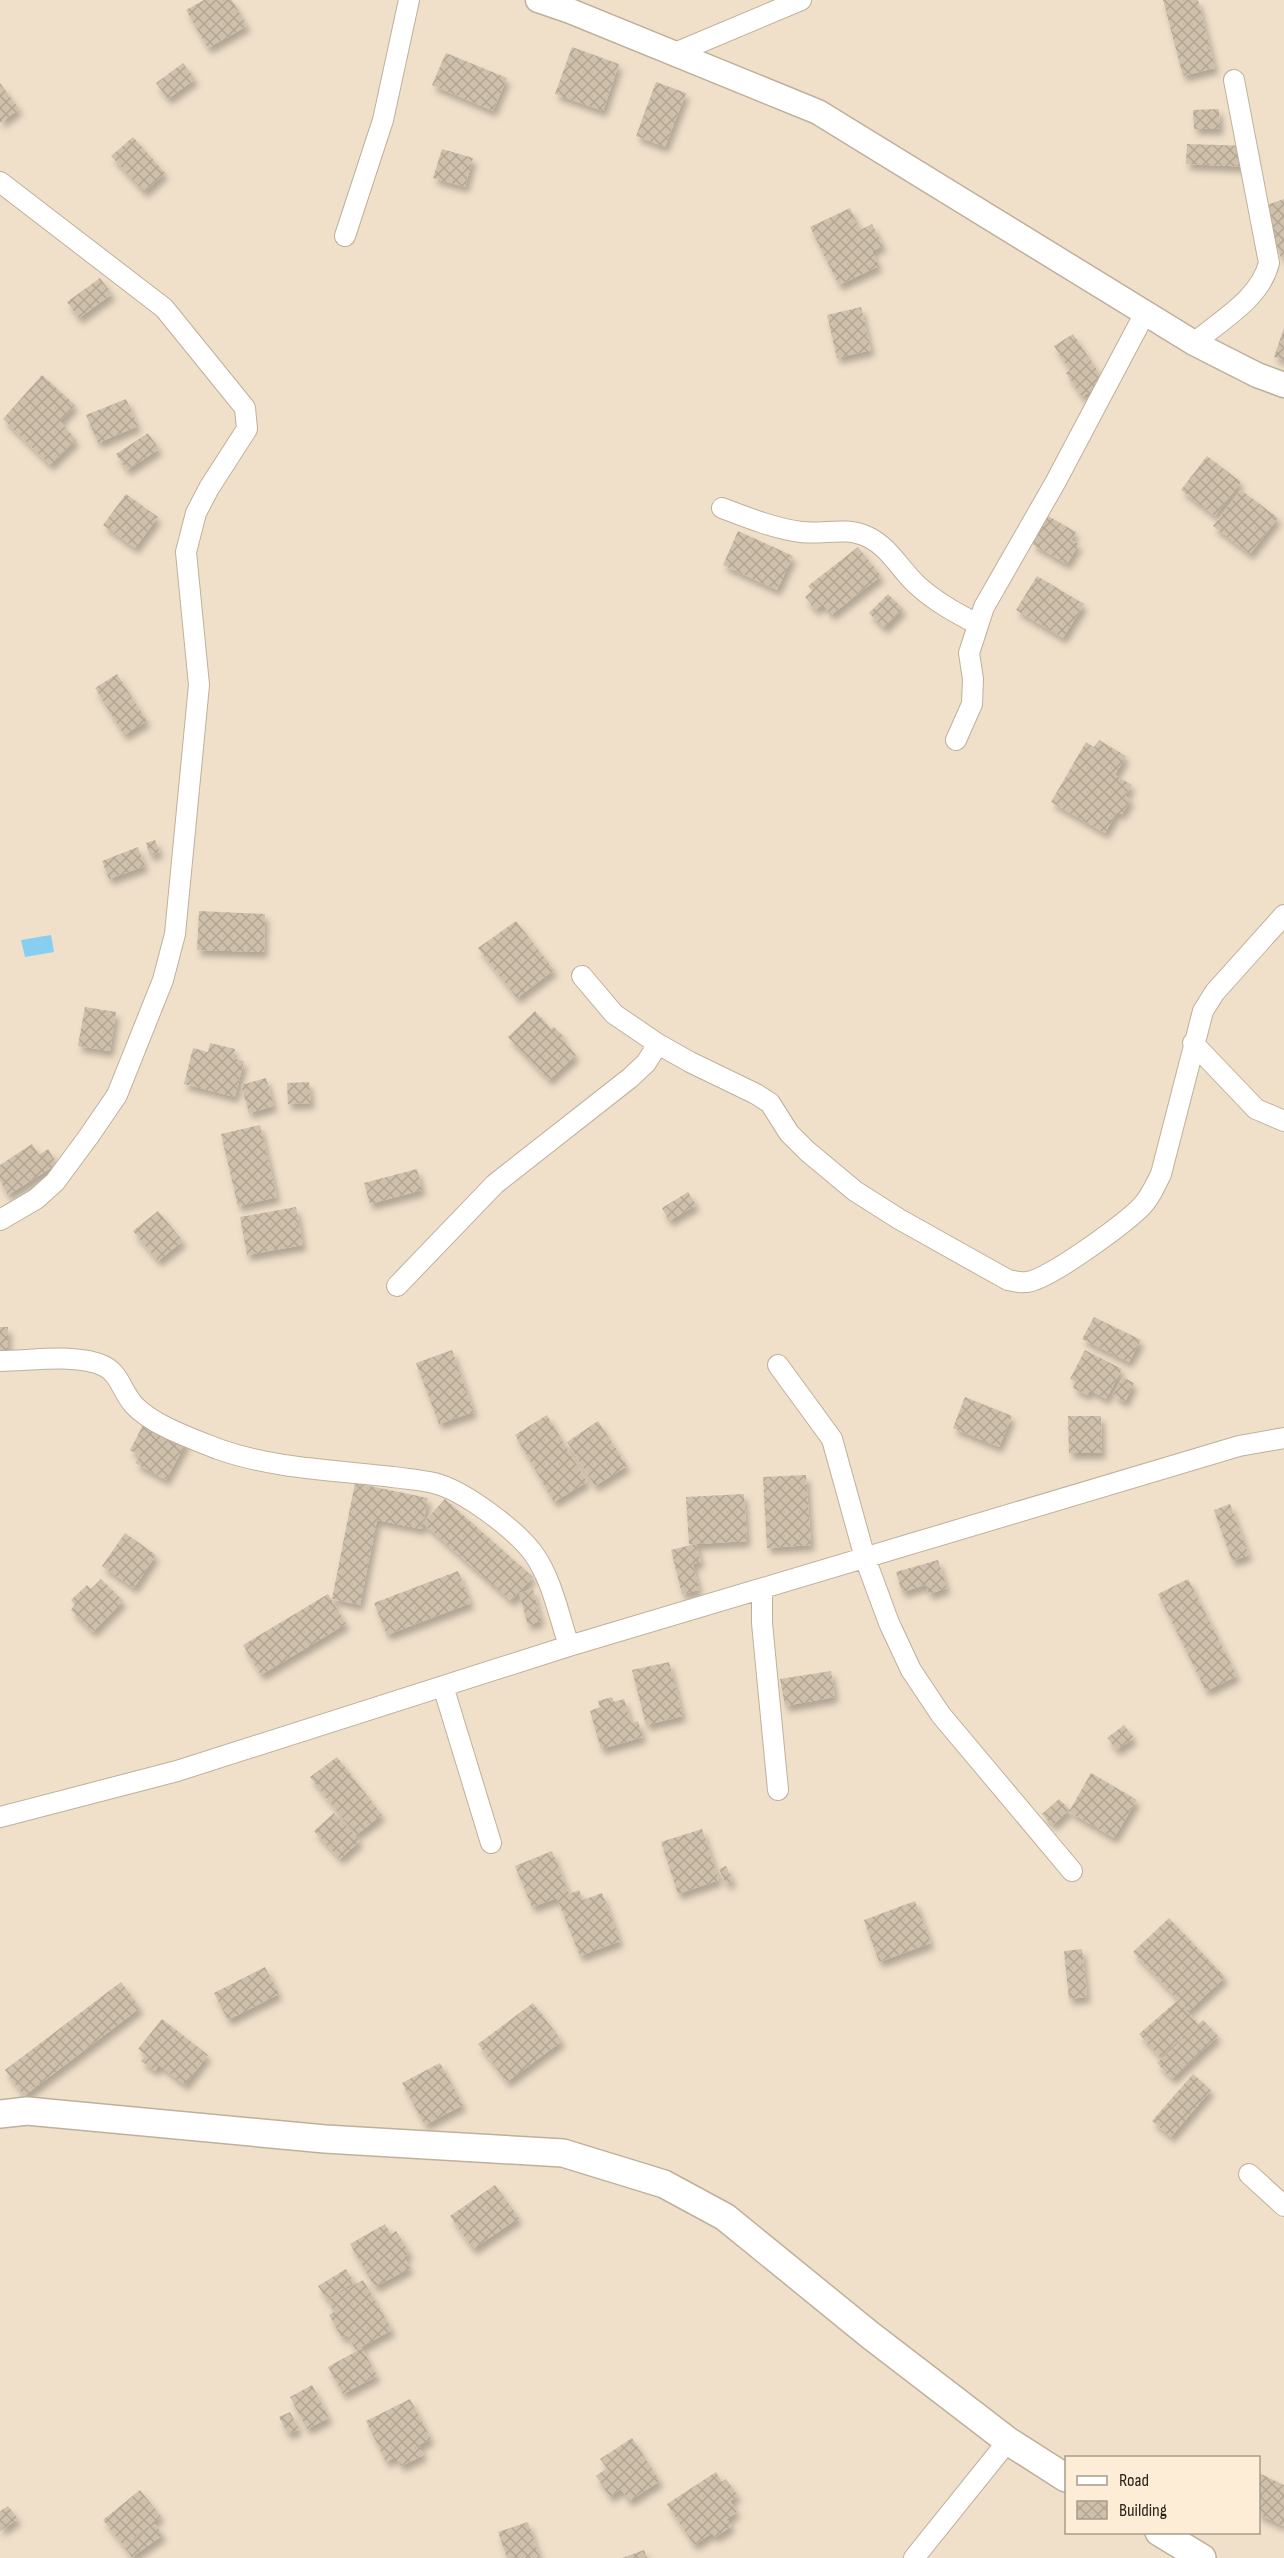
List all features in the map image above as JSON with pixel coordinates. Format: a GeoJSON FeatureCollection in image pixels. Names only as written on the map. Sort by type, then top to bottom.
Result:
{"type":"FeatureCollection","features":[{"type":"Feature","properties":{"kind":"main road"},"geometry":{"type":"LineString","coordinates":[[0,2114],[27,2111],[325,2139],[563,2153],[664,2184],[725,2217],[870,2335],[1008,2440],[1065,2477]]}},
{"type":"Feature","properties":{"kind":"main road"},"geometry":{"type":"LineString","coordinates":[[1162,2534],[1202,2558]]}},
{"type":"Feature","properties":{"kind":"street"},"geometry":{"type":"LineString","coordinates":[[345,236],[383,120],[409,0]]}},
{"type":"Feature","properties":{"kind":"street"},"geometry":{"type":"LineString","coordinates":[[538,0],[570,10],[818,112],[1194,343],[1257,375],[1284,385]]}},
{"type":"Feature","properties":{"kind":"street"},"geometry":{"type":"LineString","coordinates":[[675,54],[801,0]]}},
{"type":"Feature","properties":{"kind":"street"},"geometry":{"type":"LineString","coordinates":[[1194,343],[1256,291],[1265,277],[1269,262],[1234,80]]}},
{"type":"Feature","properties":{"kind":"street"},"geometry":{"type":"LineString","coordinates":[[0,182],[164,308],[245,408],[247,429],[209,488],[196,513],[186,552],[199,685],[175,934],[163,980],[117,1095],[89,1137],[55,1182],[36,1199],[0,1220]]}},
{"type":"Feature","properties":{"kind":"street"},"geometry":{"type":"LineString","coordinates":[[956,740],[972,704],[973,679],[969,653],[984,607],[1055,483],[1145,313]]}},
{"type":"Feature","properties":{"kind":"street"},"geometry":{"type":"LineString","coordinates":[[722,508],[786,529],[804,532],[848,530],[867,536],[881,544],[916,584],[946,607],[977,624]]}},
{"type":"Feature","properties":{"kind":"street"},"geometry":{"type":"LineString","coordinates":[[582,976],[614,1014],[658,1044],[770,1103],[789,1133],[807,1151],[864,1196],[899,1219],[1008,1280],[1027,1283],[1045,1277],[1063,1266],[1139,1209],[1152,1193],[1161,1174],[1193,1042],[1203,1011],[1215,992],[1284,915]]}},
{"type":"Feature","properties":{"kind":"street"},"geometry":{"type":"LineString","coordinates":[[1193,1042],[1256,1109],[1284,1121]]}},
{"type":"Feature","properties":{"kind":"street"},"geometry":{"type":"LineString","coordinates":[[397,1286],[495,1184],[630,1078],[646,1064],[658,1044]]}},
{"type":"Feature","properties":{"kind":"street"},"geometry":{"type":"LineString","coordinates":[[0,1360],[85,1360],[113,1372],[134,1405],[154,1420],[214,1447],[276,1464],[435,1483],[474,1502],[503,1523],[533,1553],[549,1585],[569,1646]]}},
{"type":"Feature","properties":{"kind":"street"},"geometry":{"type":"LineString","coordinates":[[778,1365],[832,1439],[865,1558],[889,1623],[911,1670],[940,1715],[1072,1871]]}},
{"type":"Feature","properties":{"kind":"street"},"geometry":{"type":"LineString","coordinates":[[0,1816],[177,1771],[569,1646],[1239,1446],[1284,1438]]}},
{"type":"Feature","properties":{"kind":"street"},"geometry":{"type":"LineString","coordinates":[[762,1590],[762,1623],[778,1790]]}},
{"type":"Feature","properties":{"kind":"street"},"geometry":{"type":"LineString","coordinates":[[443,1686],[491,1843]]}},
{"type":"Feature","properties":{"kind":"street"},"geometry":{"type":"LineString","coordinates":[[1249,2174],[1284,2206]]}},
{"type":"Feature","properties":{"kind":"street"},"geometry":{"type":"LineString","coordinates":[[914,2558],[1008,2440]]}},
{"type":"Feature","properties":{"kind":"water"},"geometry":{"type":"Polygon","coordinates":[[[51,935],[54,952],[25,957],[21,940],[51,935]]]}},
{"type":"Feature","properties":{"kind":"building"},"geometry":{"type":"Polygon","coordinates":[[[204,0],[232,0],[247,26],[208,48],[186,10],[204,0]]]}},
{"type":"Feature","properties":{"kind":"building"},"geometry":{"type":"Polygon","coordinates":[[[1163,0],[1198,0],[1215,68],[1183,76],[1163,0]]]}},
{"type":"Feature","properties":{"kind":"building"},"geometry":{"type":"Polygon","coordinates":[[[572,47],[619,64],[603,111],[555,94],[572,47]]]}},
{"type":"Feature","properties":{"kind":"building"},"geometry":{"type":"Polygon","coordinates":[[[446,53],[507,78],[493,111],[432,85],[446,53]]]}},
{"type":"Feature","properties":{"kind":"building"},"geometry":{"type":"Polygon","coordinates":[[[183,63],[195,79],[168,99],[156,83],[183,63]]]}},
{"type":"Feature","properties":{"kind":"building"},"geometry":{"type":"Polygon","coordinates":[[[656,82],[686,93],[665,147],[636,136],[656,82]]]}},
{"type":"Feature","properties":{"kind":"building"},"geometry":{"type":"Polygon","coordinates":[[[0,83],[19,109],[0,123],[0,83]]]}},
{"type":"Feature","properties":{"kind":"building"},"geometry":{"type":"Polygon","coordinates":[[[1219,109],[1220,129],[1194,129],[1193,110],[1219,109]]]}},
{"type":"Feature","properties":{"kind":"building"},"geometry":{"type":"Polygon","coordinates":[[[133,137],[165,173],[144,192],[111,156],[133,137]]]}},
{"type":"Feature","properties":{"kind":"building"},"geometry":{"type":"Polygon","coordinates":[[[1187,144],[1252,146],[1252,167],[1186,164],[1187,144]]]}},
{"type":"Feature","properties":{"kind":"building"},"geometry":{"type":"Polygon","coordinates":[[[442,149],[473,158],[465,187],[433,178],[442,149]]]}},
{"type":"Feature","properties":{"kind":"building"},"geometry":{"type":"Polygon","coordinates":[[[1284,199],[1284,257],[1281,258],[1264,206],[1284,199]]]}},
{"type":"Feature","properties":{"kind":"building"},"geometry":{"type":"Polygon","coordinates":[[[850,208],[860,230],[872,224],[883,246],[872,251],[879,266],[839,285],[810,227],[850,208]]]}},
{"type":"Feature","properties":{"kind":"building"},"geometry":{"type":"Polygon","coordinates":[[[100,278],[112,294],[79,318],[67,302],[100,278]]]}},
{"type":"Feature","properties":{"kind":"building"},"geometry":{"type":"Polygon","coordinates":[[[861,307],[871,350],[837,358],[827,315],[861,307]]]}},
{"type":"Feature","properties":{"kind":"building"},"geometry":{"type":"Polygon","coordinates":[[[1284,328],[1284,360],[1274,357],[1284,328]]]}},
{"type":"Feature","properties":{"kind":"building"},"geometry":{"type":"Polygon","coordinates":[[[1073,334],[1105,382],[1082,397],[1066,373],[1070,370],[1054,346],[1073,334]]]}},
{"type":"Feature","properties":{"kind":"building"},"geometry":{"type":"Polygon","coordinates":[[[42,375],[75,405],[60,421],[76,440],[50,465],[3,419],[42,375]]]}},
{"type":"Feature","properties":{"kind":"building"},"geometry":{"type":"Polygon","coordinates":[[[126,399],[138,426],[98,443],[86,415],[126,399]]]}},
{"type":"Feature","properties":{"kind":"building"},"geometry":{"type":"Polygon","coordinates":[[[148,433],[159,449],[127,470],[116,454],[148,433]]]}},
{"type":"Feature","properties":{"kind":"building"},"geometry":{"type":"Polygon","coordinates":[[[1207,456],[1241,482],[1215,516],[1181,490],[1207,456]]]}},
{"type":"Feature","properties":{"kind":"building"},"geometry":{"type":"Polygon","coordinates":[[[1241,490],[1278,518],[1250,554],[1213,526],[1241,490]]]}},
{"type":"Feature","properties":{"kind":"building"},"geometry":{"type":"Polygon","coordinates":[[[126,494],[158,517],[135,548],[103,525],[126,494]]]}},
{"type":"Feature","properties":{"kind":"building"},"geometry":{"type":"Polygon","coordinates":[[[1048,516],[1076,532],[1071,540],[1079,544],[1067,564],[1032,544],[1048,516]]]}},
{"type":"Feature","properties":{"kind":"building"},"geometry":{"type":"Polygon","coordinates":[[[738,531],[793,556],[777,590],[723,565],[738,531]]]}},
{"type":"Feature","properties":{"kind":"building"},"geometry":{"type":"Polygon","coordinates":[[[858,547],[881,576],[831,615],[823,604],[815,610],[805,597],[812,591],[808,586],[858,547]]]}},
{"type":"Feature","properties":{"kind":"building"},"geometry":{"type":"Polygon","coordinates":[[[1037,576],[1084,604],[1063,638],[1016,610],[1037,576]]]}},
{"type":"Feature","properties":{"kind":"building"},"geometry":{"type":"Polygon","coordinates":[[[888,594],[903,609],[884,628],[869,613],[888,594]]]}},
{"type":"Feature","properties":{"kind":"building"},"geometry":{"type":"Polygon","coordinates":[[[117,674],[147,721],[124,735],[95,688],[117,674]]]}},
{"type":"Feature","properties":{"kind":"building"},"geometry":{"type":"Polygon","coordinates":[[[1099,740],[1126,756],[1115,775],[1132,785],[1125,796],[1131,799],[1122,814],[1117,812],[1105,833],[1051,802],[1086,742],[1094,747],[1099,740]]]}},
{"type":"Feature","properties":{"kind":"building"},"geometry":{"type":"Polygon","coordinates":[[[155,840],[160,852],[150,856],[146,843],[155,840]]]}},
{"type":"Feature","properties":{"kind":"building"},"geometry":{"type":"Polygon","coordinates":[[[138,847],[145,866],[109,879],[102,861],[138,847]]]}},
{"type":"Feature","properties":{"kind":"building"},"geometry":{"type":"Polygon","coordinates":[[[199,911],[265,914],[264,952],[197,950],[199,911]]]}},
{"type":"Feature","properties":{"kind":"building"},"geometry":{"type":"Polygon","coordinates":[[[516,921],[554,970],[517,998],[478,948],[516,921]]]}},
{"type":"Feature","properties":{"kind":"building"},"geometry":{"type":"Polygon","coordinates":[[[85,1007],[116,1012],[110,1051],[78,1046],[85,1007]]]}},
{"type":"Feature","properties":{"kind":"building"},"geometry":{"type":"Polygon","coordinates":[[[535,1011],[551,1029],[554,1027],[564,1037],[562,1039],[576,1055],[549,1080],[508,1037],[535,1011]]]}},
{"type":"Feature","properties":{"kind":"building"},"geometry":{"type":"Polygon","coordinates":[[[210,1043],[235,1049],[233,1058],[244,1061],[235,1097],[184,1084],[193,1048],[208,1052],[210,1043]]]}},
{"type":"Feature","properties":{"kind":"building"},"geometry":{"type":"Polygon","coordinates":[[[266,1078],[274,1106],[249,1113],[241,1085],[266,1078]]]}},
{"type":"Feature","properties":{"kind":"building"},"geometry":{"type":"Polygon","coordinates":[[[309,1082],[311,1103],[288,1104],[287,1083],[309,1082]]]}},
{"type":"Feature","properties":{"kind":"building"},"geometry":{"type":"Polygon","coordinates":[[[260,1125],[277,1197],[238,1206],[221,1134],[260,1125]]]}},
{"type":"Feature","properties":{"kind":"building"},"geometry":{"type":"Polygon","coordinates":[[[32,1144],[39,1155],[48,1149],[57,1164],[8,1195],[0,1181],[0,1165],[32,1144]]]}},
{"type":"Feature","properties":{"kind":"building"},"geometry":{"type":"Polygon","coordinates":[[[417,1169],[422,1190],[370,1204],[364,1183],[417,1169]]]}},
{"type":"Feature","properties":{"kind":"building"},"geometry":{"type":"Polygon","coordinates":[[[688,1192],[696,1205],[669,1221],[662,1208],[688,1192]]]}},
{"type":"Feature","properties":{"kind":"building"},"geometry":{"type":"Polygon","coordinates":[[[296,1207],[303,1245],[247,1255],[240,1217],[296,1207]]]}},
{"type":"Feature","properties":{"kind":"building"},"geometry":{"type":"Polygon","coordinates":[[[158,1211],[183,1241],[158,1261],[133,1231],[158,1211]]]}},
{"type":"Feature","properties":{"kind":"building"},"geometry":{"type":"Polygon","coordinates":[[[1094,1317],[1141,1340],[1129,1362],[1082,1339],[1094,1317]]]}},
{"type":"Feature","properties":{"kind":"building"},"geometry":{"type":"Polygon","coordinates":[[[0,1327],[8,1327],[8,1357],[0,1357],[0,1327]]]}},
{"type":"Feature","properties":{"kind":"building"},"geometry":{"type":"Polygon","coordinates":[[[452,1350],[474,1412],[439,1424],[416,1363],[452,1350]]]}},
{"type":"Feature","properties":{"kind":"building"},"geometry":{"type":"Polygon","coordinates":[[[1085,1350],[1122,1369],[1106,1399],[1090,1390],[1087,1395],[1073,1388],[1076,1382],[1070,1379],[1085,1350]]]}},
{"type":"Feature","properties":{"kind":"building"},"geometry":{"type":"Polygon","coordinates":[[[1123,1377],[1134,1383],[1125,1402],[1113,1395],[1123,1377]]]}},
{"type":"Feature","properties":{"kind":"building"},"geometry":{"type":"Polygon","coordinates":[[[965,1397],[1012,1416],[999,1447],[953,1428],[965,1397]]]}},
{"type":"Feature","properties":{"kind":"building"},"geometry":{"type":"Polygon","coordinates":[[[547,1415],[587,1482],[554,1502],[515,1435],[547,1415]]]}},
{"type":"Feature","properties":{"kind":"building"},"geometry":{"type":"Polygon","coordinates":[[[1068,1416],[1101,1416],[1102,1453],[1069,1453],[1068,1416]]]}},
{"type":"Feature","properties":{"kind":"building"},"geometry":{"type":"Polygon","coordinates":[[[598,1421],[627,1466],[595,1486],[567,1442],[598,1421]]]}},
{"type":"Feature","properties":{"kind":"building"},"geometry":{"type":"Polygon","coordinates":[[[143,1425],[187,1441],[166,1480],[135,1463],[140,1456],[130,1450],[143,1425]]]}},
{"type":"Feature","properties":{"kind":"building"},"geometry":{"type":"Polygon","coordinates":[[[806,1475],[811,1545],[767,1548],[763,1477],[806,1475]]]}},
{"type":"Feature","properties":{"kind":"building"},"geometry":{"type":"Polygon","coordinates":[[[355,1483],[428,1498],[422,1529],[377,1520],[360,1605],[332,1599],[355,1483]]]}},
{"type":"Feature","properties":{"kind":"building"},"geometry":{"type":"Polygon","coordinates":[[[744,1494],[747,1541],[696,1544],[701,1562],[693,1564],[699,1590],[682,1594],[671,1550],[695,1544],[689,1544],[686,1497],[744,1494]]]}},
{"type":"Feature","properties":{"kind":"building"},"geometry":{"type":"Polygon","coordinates":[[[445,1499],[533,1577],[511,1601],[423,1523],[445,1499]]]}},
{"type":"Feature","properties":{"kind":"building"},"geometry":{"type":"Polygon","coordinates":[[[1230,1504],[1249,1555],[1232,1561],[1214,1510],[1230,1504]]]}},
{"type":"Feature","properties":{"kind":"building"},"geometry":{"type":"Polygon","coordinates":[[[125,1533],[156,1555],[134,1588],[102,1566],[125,1533]]]}},
{"type":"Feature","properties":{"kind":"building"},"geometry":{"type":"Polygon","coordinates":[[[938,1560],[947,1588],[929,1594],[926,1585],[902,1592],[896,1572],[938,1560]]]}},
{"type":"Feature","properties":{"kind":"building"},"geometry":{"type":"Polygon","coordinates":[[[458,1571],[471,1603],[387,1635],[374,1603],[458,1571]]]}},
{"type":"Feature","properties":{"kind":"building"},"geometry":{"type":"Polygon","coordinates":[[[101,1579],[123,1601],[93,1632],[71,1610],[75,1605],[71,1600],[87,1585],[91,1589],[101,1579]]]}},
{"type":"Feature","properties":{"kind":"building"},"geometry":{"type":"Polygon","coordinates":[[[1188,1579],[1237,1676],[1206,1691],[1158,1594],[1188,1579]]]}},
{"type":"Feature","properties":{"kind":"building"},"geometry":{"type":"Polygon","coordinates":[[[533,1589],[541,1621],[528,1625],[519,1593],[533,1589]]]}},
{"type":"Feature","properties":{"kind":"building"},"geometry":{"type":"Polygon","coordinates":[[[328,1594],[346,1624],[261,1675],[243,1645],[328,1594]]]}},
{"type":"Feature","properties":{"kind":"building"},"geometry":{"type":"Polygon","coordinates":[[[669,1662],[683,1716],[646,1725],[632,1670],[669,1662]]]}},
{"type":"Feature","properties":{"kind":"building"},"geometry":{"type":"Polygon","coordinates":[[[831,1671],[835,1697],[785,1706],[780,1679],[831,1671]]]}},
{"type":"Feature","properties":{"kind":"building"},"geometry":{"type":"Polygon","coordinates":[[[612,1697],[614,1702],[624,1699],[631,1723],[638,1721],[643,1737],[601,1749],[590,1711],[600,1707],[598,1701],[612,1697]]]}},
{"type":"Feature","properties":{"kind":"building"},"geometry":{"type":"Polygon","coordinates":[[[1124,1725],[1134,1738],[1117,1750],[1107,1738],[1124,1725]]]}},
{"type":"Feature","properties":{"kind":"building"},"geometry":{"type":"Polygon","coordinates":[[[337,1757],[382,1815],[356,1835],[310,1777],[337,1757]]]}},
{"type":"Feature","properties":{"kind":"building"},"geometry":{"type":"Polygon","coordinates":[[[1091,1773],[1137,1800],[1114,1838],[1068,1811],[1053,1825],[1042,1814],[1059,1799],[1070,1810],[1091,1773]]]}},
{"type":"Feature","properties":{"kind":"building"},"geometry":{"type":"Polygon","coordinates":[[[334,1813],[360,1841],[340,1859],[314,1831],[334,1813]]]}},
{"type":"Feature","properties":{"kind":"building"},"geometry":{"type":"Polygon","coordinates":[[[702,1829],[719,1880],[678,1894],[661,1842],[702,1829]]]}},
{"type":"Feature","properties":{"kind":"building"},"geometry":{"type":"Polygon","coordinates":[[[552,1851],[569,1894],[579,1890],[583,1900],[602,1893],[620,1941],[580,1956],[557,1898],[532,1907],[515,1866],[552,1851]]]}},
{"type":"Feature","properties":{"kind":"building"},"geometry":{"type":"Polygon","coordinates":[[[726,1866],[733,1881],[726,1884],[719,1869],[726,1866]]]}},
{"type":"Feature","properties":{"kind":"building"},"geometry":{"type":"Polygon","coordinates":[[[915,1901],[931,1943],[879,1962],[864,1920],[915,1901]]]}},
{"type":"Feature","properties":{"kind":"building"},"geometry":{"type":"Polygon","coordinates":[[[1169,1918],[1225,1977],[1189,2011],[1133,1952],[1169,1918]]]}},
{"type":"Feature","properties":{"kind":"building"},"geometry":{"type":"Polygon","coordinates":[[[1082,1949],[1087,1997],[1069,1999],[1064,1951],[1082,1949]]]}},
{"type":"Feature","properties":{"kind":"building"},"geometry":{"type":"Polygon","coordinates":[[[265,1967],[279,1994],[228,2020],[214,1993],[265,1967]]]}},
{"type":"Feature","properties":{"kind":"building"},"geometry":{"type":"Polygon","coordinates":[[[121,1982],[140,2008],[24,2096],[5,2070],[121,1982]]]}},
{"type":"Feature","properties":{"kind":"building"},"geometry":{"type":"Polygon","coordinates":[[[1178,2000],[1198,2024],[1160,2057],[1139,2034],[1178,2000]]]}},
{"type":"Feature","properties":{"kind":"building"},"geometry":{"type":"Polygon","coordinates":[[[533,2003],[562,2041],[507,2082],[478,2044],[533,2003]]]}},
{"type":"Feature","properties":{"kind":"building"},"geometry":{"type":"Polygon","coordinates":[[[162,2019],[208,2055],[185,2085],[159,2065],[155,2071],[141,2061],[146,2055],[138,2049],[162,2019]]]}},
{"type":"Feature","properties":{"kind":"building"},"geometry":{"type":"Polygon","coordinates":[[[1203,2020],[1218,2036],[1172,2079],[1157,2063],[1203,2020]]]}},
{"type":"Feature","properties":{"kind":"building"},"geometry":{"type":"Polygon","coordinates":[[[440,2063],[463,2105],[425,2125],[402,2083],[440,2063]]]}},
{"type":"Feature","properties":{"kind":"building"},"geometry":{"type":"Polygon","coordinates":[[[1193,2074],[1211,2090],[1171,2137],[1152,2121],[1193,2074]]]}},
{"type":"Feature","properties":{"kind":"building"},"geometry":{"type":"Polygon","coordinates":[[[495,2185],[519,2218],[473,2249],[450,2216],[495,2185]]]}},
{"type":"Feature","properties":{"kind":"building"},"geometry":{"type":"Polygon","coordinates":[[[385,2224],[391,2234],[396,2231],[410,2254],[404,2257],[410,2268],[375,2287],[350,2244],[385,2224]]]}},
{"type":"Feature","properties":{"kind":"building"},"geometry":{"type":"Polygon","coordinates":[[[346,2269],[354,2282],[327,2300],[318,2286],[346,2269]]]}},
{"type":"Feature","properties":{"kind":"building"},"geometry":{"type":"Polygon","coordinates":[[[363,2280],[392,2330],[356,2350],[347,2335],[342,2338],[329,2315],[334,2312],[328,2300],[363,2280]]]}},
{"type":"Feature","properties":{"kind":"building"},"geometry":{"type":"Polygon","coordinates":[[[362,2348],[377,2376],[343,2394],[328,2367],[362,2348]]]}},
{"type":"Feature","properties":{"kind":"building"},"geometry":{"type":"Polygon","coordinates":[[[312,2385],[329,2418],[307,2429],[290,2397],[312,2385]]]}},
{"type":"Feature","properties":{"kind":"building"},"geometry":{"type":"Polygon","coordinates":[[[410,2399],[431,2439],[419,2445],[424,2455],[401,2466],[396,2457],[386,2462],[366,2421],[410,2399]]]}},
{"type":"Feature","properties":{"kind":"building"},"geometry":{"type":"Polygon","coordinates":[[[290,2412],[299,2429],[288,2434],[279,2417],[290,2412]]]}},
{"type":"Feature","properties":{"kind":"building"},"geometry":{"type":"Polygon","coordinates":[[[632,2438],[660,2481],[629,2501],[621,2489],[610,2497],[596,2476],[607,2468],[600,2459],[632,2438]]]}},
{"type":"Feature","properties":{"kind":"building"},"geometry":{"type":"Polygon","coordinates":[[[716,2472],[722,2482],[726,2479],[738,2496],[730,2501],[737,2512],[727,2519],[732,2526],[715,2537],[712,2533],[694,2545],[667,2504],[716,2472]]]}},
{"type":"Feature","properties":{"kind":"building"},"geometry":{"type":"Polygon","coordinates":[[[1260,2475],[1284,2485],[1284,2526],[1260,2515],[1260,2475]]]}},
{"type":"Feature","properties":{"kind":"building"},"geometry":{"type":"Polygon","coordinates":[[[140,2490],[161,2516],[124,2546],[103,2520],[140,2490]]]}},
{"type":"Feature","properties":{"kind":"building"},"geometry":{"type":"Polygon","coordinates":[[[8,2506],[18,2519],[0,2531],[0,2511],[8,2506]]]}},
{"type":"Feature","properties":{"kind":"building"},"geometry":{"type":"Polygon","coordinates":[[[528,2522],[540,2558],[507,2558],[498,2532],[528,2522]]]}},
{"type":"Feature","properties":{"kind":"building"},"geometry":{"type":"Polygon","coordinates":[[[155,2524],[163,2535],[132,2557],[124,2547],[155,2524]]]}},
{"type":"Feature","properties":{"kind":"building"},"geometry":{"type":"Polygon","coordinates":[[[644,2550],[647,2558],[622,2558],[644,2550]]]}}]}
